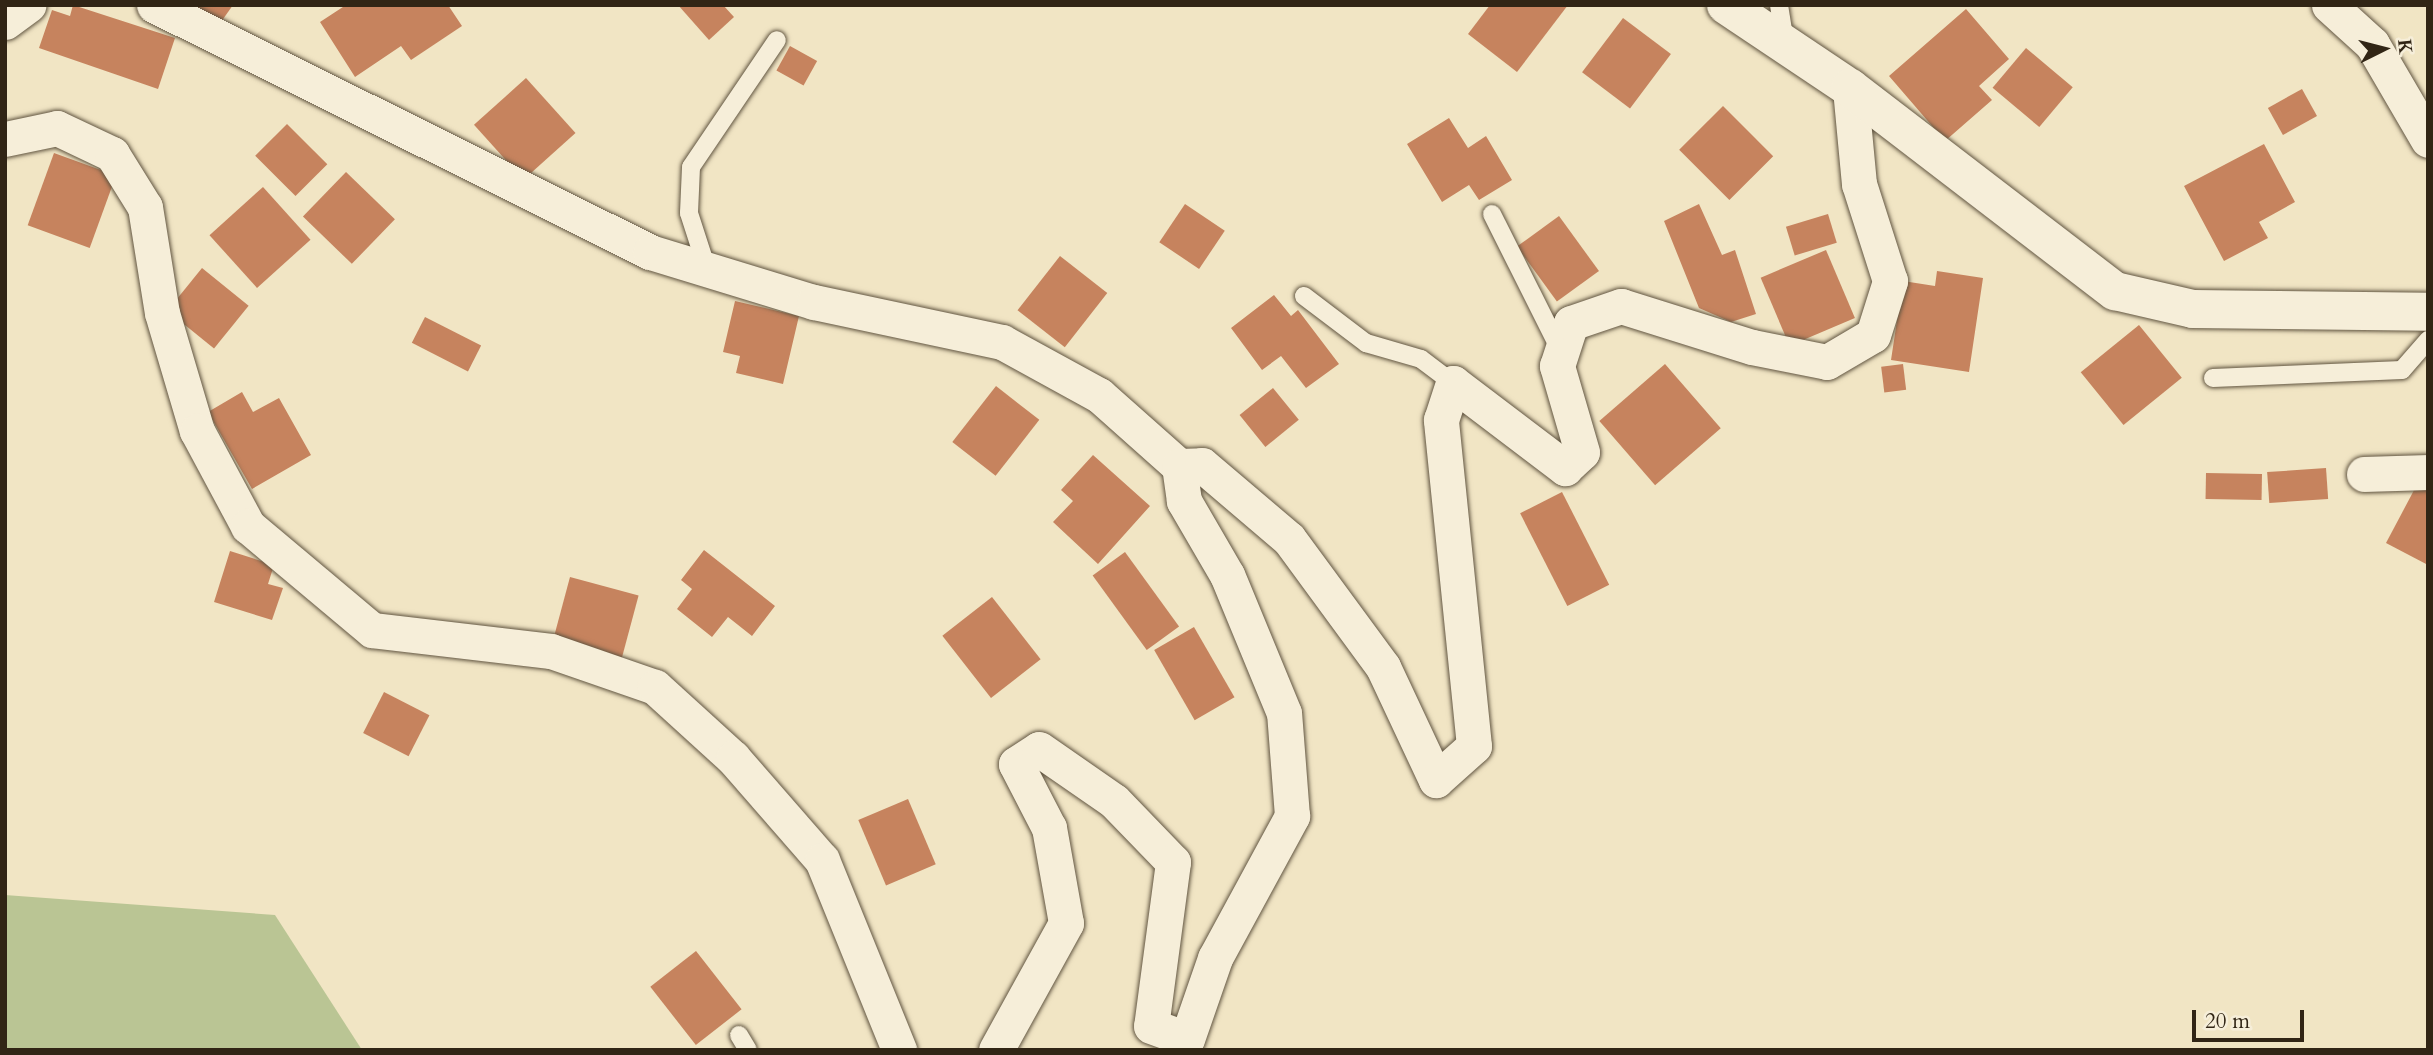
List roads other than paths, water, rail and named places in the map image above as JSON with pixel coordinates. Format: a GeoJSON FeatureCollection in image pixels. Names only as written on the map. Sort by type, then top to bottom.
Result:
{"type":"FeatureCollection","features":[{"type":"Feature","properties":{"kind":"street"},"geometry":{"type":"LineString","coordinates":[[5,22],[28,5]]}},
{"type":"Feature","properties":{"kind":"street"},"geometry":{"type":"LineString","coordinates":[[154,5],[650,252],[708,272],[814,302],[1002,342],[1099,394],[1180,466],[1184,501],[1227,575],[1284,713],[1292,816],[1215,958],[1187,1039],[1151,1026],[1173,862],[1114,802],[1039,749],[1016,764],[1049,828],[1066,923],[996,1050]]}},
{"type":"Feature","properties":{"kind":"street"},"geometry":{"type":"LineString","coordinates":[[1726,5],[1850,88],[2115,291],[2193,309],[2428,312]]}},
{"type":"Feature","properties":{"kind":"street"},"geometry":{"type":"LineString","coordinates":[[2329,5],[2372,44],[2428,140]]}},
{"type":"Feature","properties":{"kind":"street"},"geometry":{"type":"LineString","coordinates":[[1180,466],[1202,465],[1289,539],[1383,667],[1436,780],[1474,746],[1441,420],[1453,383],[1565,468],[1582,452],[1557,366],[1571,323],[1621,306],[1752,347],[1827,362],[1872,335],[1891,281],[1858,184],[1850,88]]}},
{"type":"Feature","properties":{"kind":"street"},"geometry":{"type":"LineString","coordinates":[[5,139],[57,128],[112,154],[145,207],[162,313],[197,431],[248,526],[372,631],[551,651],[655,687],[733,758],[822,860],[893,1041]]}},
{"type":"Feature","properties":{"kind":"street"},"geometry":{"type":"LineString","coordinates":[[2364,474],[2428,472]]}},
{"type":"Feature","properties":{"kind":"lane"},"geometry":{"type":"LineString","coordinates":[[1779,5],[1786,45]]}},
{"type":"Feature","properties":{"kind":"lane"},"geometry":{"type":"LineString","coordinates":[[708,272],[689,213],[691,167],[777,40]]}},
{"type":"Feature","properties":{"kind":"lane"},"geometry":{"type":"LineString","coordinates":[[1492,214],[1561,354]]}},
{"type":"Feature","properties":{"kind":"lane"},"geometry":{"type":"LineString","coordinates":[[1304,296],[1366,344],[1421,359],[1453,383]]}},
{"type":"Feature","properties":{"kind":"lane"},"geometry":{"type":"LineString","coordinates":[[2213,378],[2402,370],[2428,340]]}}]}
